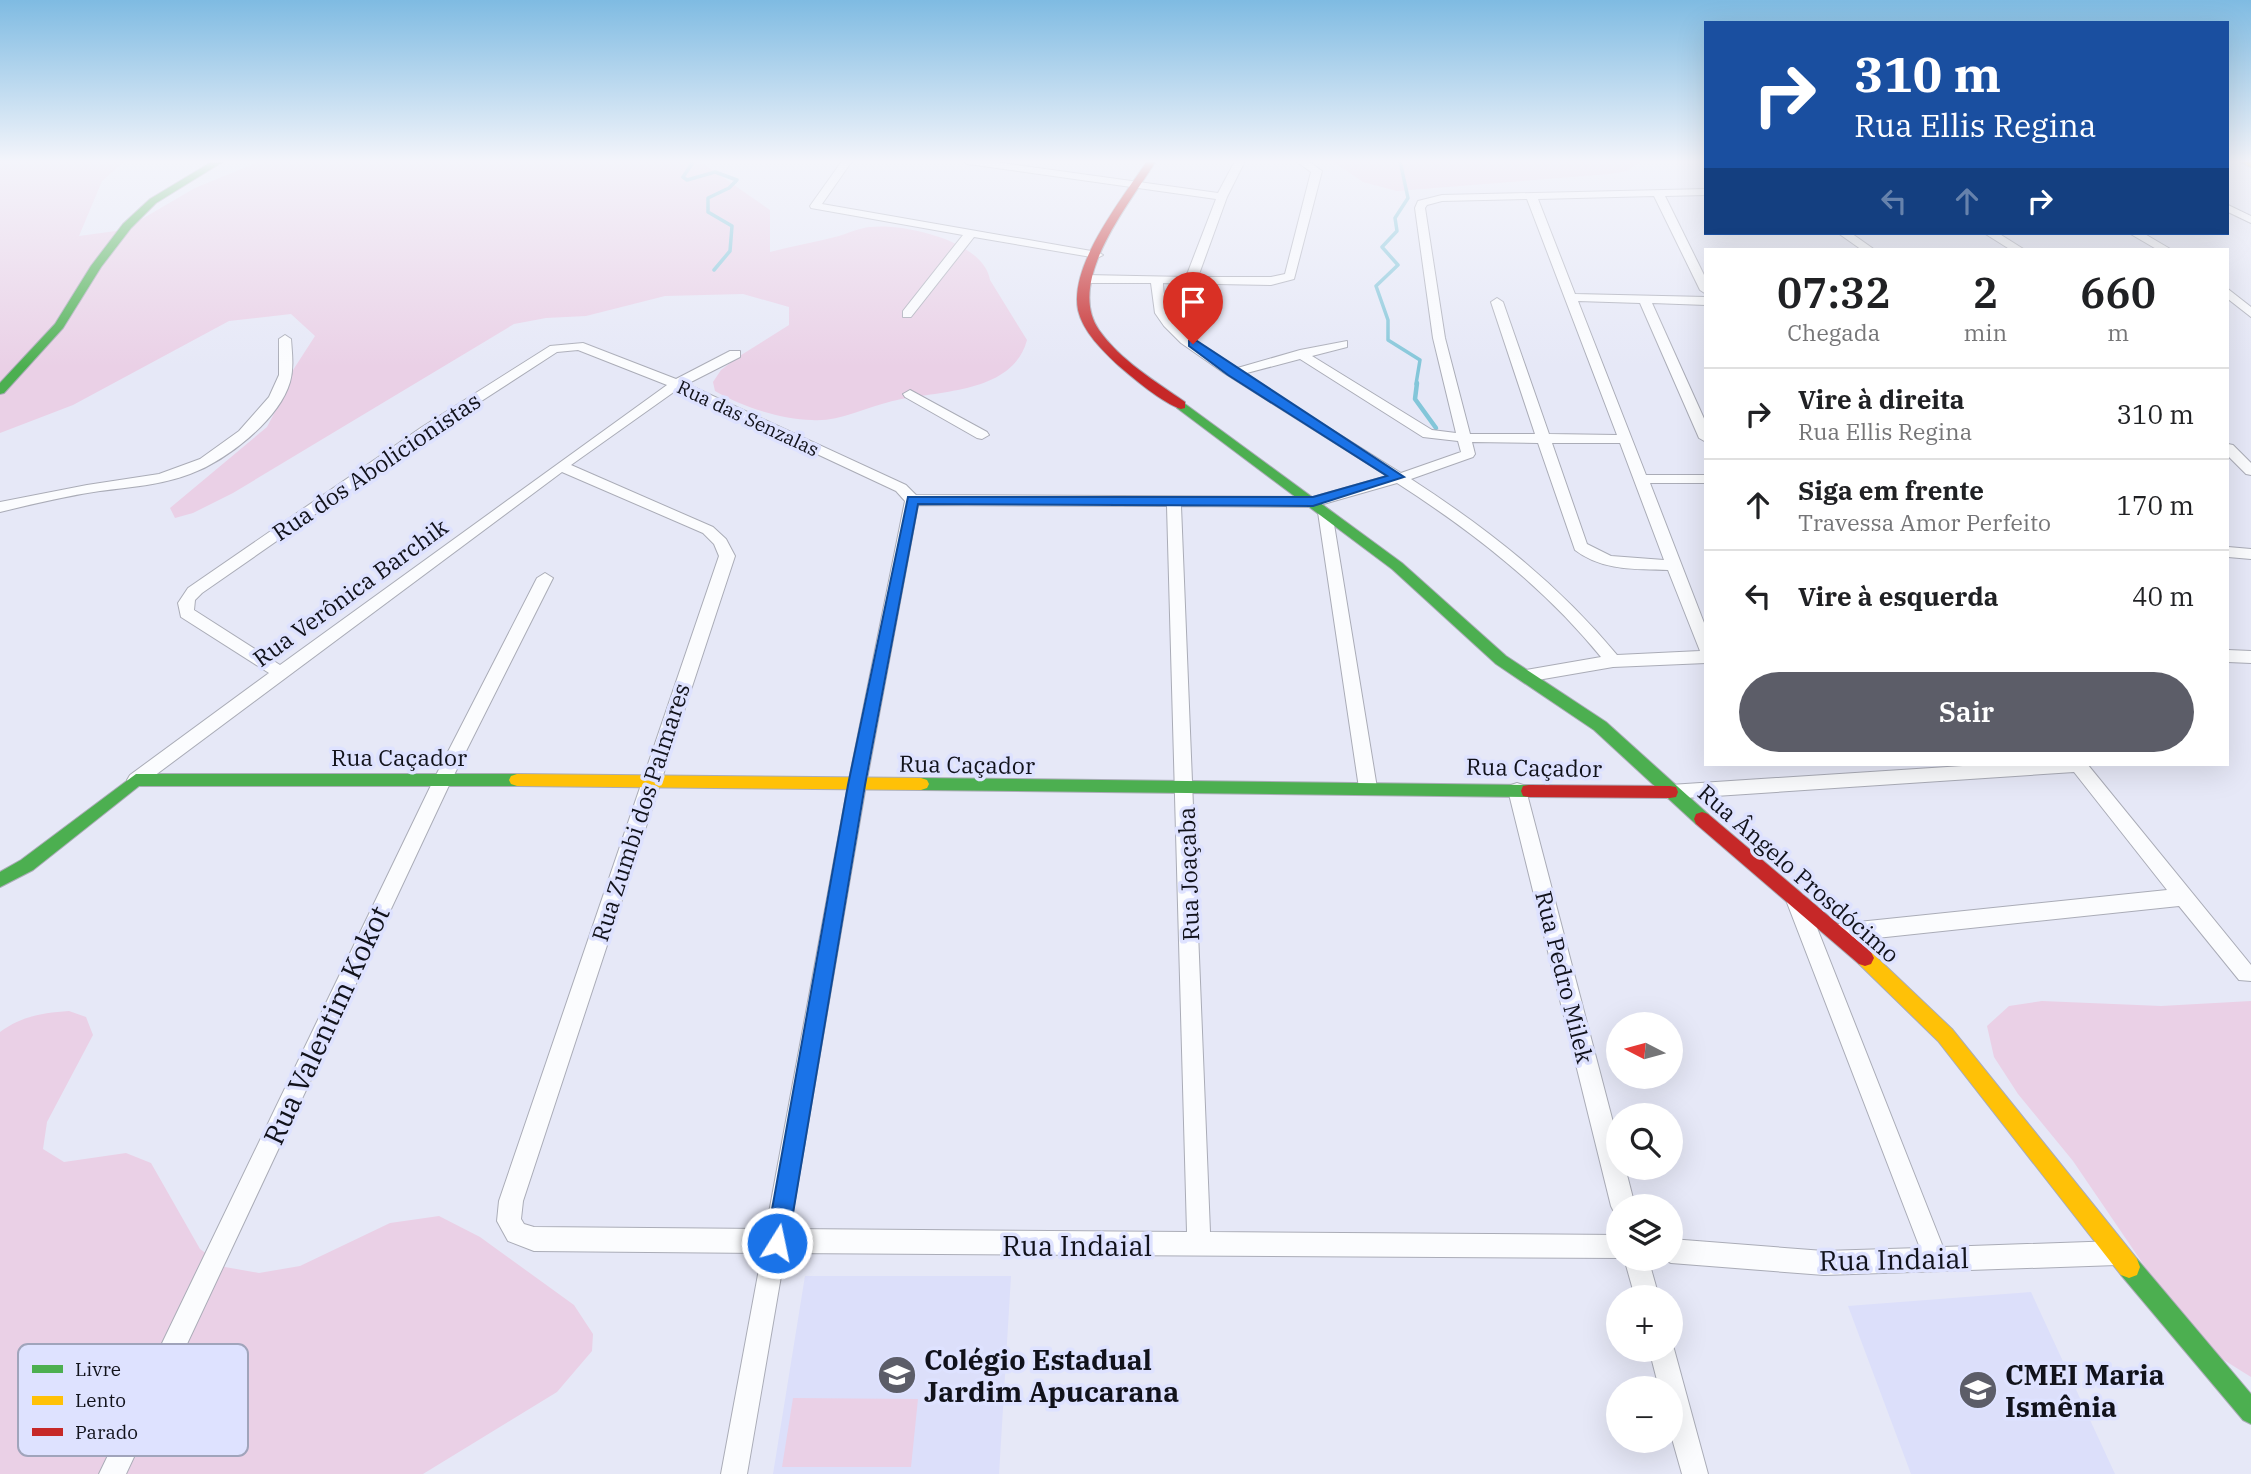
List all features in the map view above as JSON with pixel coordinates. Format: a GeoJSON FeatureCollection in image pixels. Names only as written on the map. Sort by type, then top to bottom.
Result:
{"type":"FeatureCollection","features":[{"type":"Feature","properties":{"kind":"main road"},"geometry":{"type":"LineString","coordinates":[[0,390],[59,326],[96,266],[124,230]]}},
{"type":"Feature","properties":{"kind":"main road","name":"Rua Ângelo Prosdócimo"},"geometry":{"type":"LineString","coordinates":[[1112,230],[1086,279],[1083,306],[1090,323],[1121,360],[1397,566],[1469,634],[1600,726],[1670,792],[1839,933],[1945,1035],[2117,1253],[2251,1412]]}},
{"type":"Feature","properties":{"kind":"main road","name":"Rua Caçador"},"geometry":{"type":"LineString","coordinates":[[136,780],[443,779],[1670,792]]}},
{"type":"Feature","properties":{"kind":"main road","name":"Rua Verônica Barchik"},"geometry":{"type":"LineString","coordinates":[[0,880],[27,864],[136,780]]}},
{"type":"Feature","properties":{"kind":"street"},"geometry":{"type":"LineString","coordinates":[[945,230],[1097,255]]}},
{"type":"Feature","properties":{"kind":"street"},"geometry":{"type":"LineString","coordinates":[[1190,281],[1210,230]]}},
{"type":"Feature","properties":{"kind":"street"},"geometry":{"type":"LineString","coordinates":[[1086,279],[1281,280],[1294,271],[1303,230]]}},
{"type":"Feature","properties":{"kind":"street"},"geometry":{"type":"LineString","coordinates":[[734,1474],[857,785],[912,500],[1319,507],[1468,454],[1439,338],[1423,230]]}},
{"type":"Feature","properties":{"kind":"street"},"geometry":{"type":"LineString","coordinates":[[1544,230],[1704,643]]}},
{"type":"Feature","properties":{"kind":"street"},"geometry":{"type":"LineString","coordinates":[[1676,230],[1704,285]]}},
{"type":"Feature","properties":{"kind":"street"},"geometry":{"type":"LineString","coordinates":[[907,314],[970,234]]}},
{"type":"Feature","properties":{"kind":"street"},"geometry":{"type":"LineString","coordinates":[[1847,235],[1866,248]]}},
{"type":"Feature","properties":{"kind":"street"},"geometry":{"type":"LineString","coordinates":[[1993,235],[2016,248]]}},
{"type":"Feature","properties":{"kind":"street"},"geometry":{"type":"LineString","coordinates":[[2139,235],[2162,248]]}},
{"type":"Feature","properties":{"kind":"street"},"geometry":{"type":"LineString","coordinates":[[1157,281],[1157,304],[1162,317],[1173,330],[1232,373],[1398,477],[1500,550],[1586,626],[1613,661]]}},
{"type":"Feature","properties":{"kind":"street"},"geometry":{"type":"LineString","coordinates":[[2229,294],[2251,313]]}},
{"type":"Feature","properties":{"kind":"street"},"geometry":{"type":"LineString","coordinates":[[1570,297],[1704,301]]}},
{"type":"Feature","properties":{"kind":"street"},"geometry":{"type":"LineString","coordinates":[[1644,299],[1704,434]]}},
{"type":"Feature","properties":{"kind":"street"},"geometry":{"type":"LineString","coordinates":[[1497,302],[1580,547],[1589,556],[1602,560],[1673,565]]}},
{"type":"Feature","properties":{"kind":"street"},"geometry":{"type":"LineString","coordinates":[[0,507],[165,477],[213,457],[237,439],[270,405],[282,386],[287,367],[285,339]]}},
{"type":"Feature","properties":{"kind":"street"},"geometry":{"type":"LineString","coordinates":[[1232,373],[1343,344]]}},
{"type":"Feature","properties":{"kind":"street","name":"Rua das Senzalas"},"geometry":{"type":"LineString","coordinates":[[579,346],[677,384],[901,488],[912,500]]}},
{"type":"Feature","properties":{"kind":"street","name":"Rua dos Abolicionistas"},"geometry":{"type":"LineString","coordinates":[[279,672],[209,630],[187,613],[184,605],[196,589],[427,430],[554,349],[579,346]]}},
{"type":"Feature","properties":{"kind":"street","name":"Rua Verônica Barchik"},"geometry":{"type":"LineString","coordinates":[[136,780],[561,466],[677,384],[735,354]]}},
{"type":"Feature","properties":{"kind":"street"},"geometry":{"type":"LineString","coordinates":[[1300,354],[1429,434],[1465,438],[1623,439]]}},
{"type":"Feature","properties":{"kind":"street"},"geometry":{"type":"LineString","coordinates":[[910,394],[982,435]]}},
{"type":"Feature","properties":{"kind":"street"},"geometry":{"type":"LineString","coordinates":[[2229,449],[2251,471]]}},
{"type":"Feature","properties":{"kind":"street","name":"Rua Zumbi dos Palmares"},"geometry":{"type":"LineString","coordinates":[[534,1239],[516,1233],[509,1221],[511,1201],[727,556],[721,542],[708,530],[561,466]]}},
{"type":"Feature","properties":{"kind":"street"},"geometry":{"type":"LineString","coordinates":[[2229,472],[2251,471]]}},
{"type":"Feature","properties":{"kind":"street"},"geometry":{"type":"LineString","coordinates":[[1639,479],[1704,479]]}},
{"type":"Feature","properties":{"kind":"street","name":"Rua Joaçaba"},"geometry":{"type":"LineString","coordinates":[[1174,503],[1199,1245]]}},
{"type":"Feature","properties":{"kind":"street"},"geometry":{"type":"LineString","coordinates":[[1319,507],[1368,788]]}},
{"type":"Feature","properties":{"kind":"street"},"geometry":{"type":"LineString","coordinates":[[2229,552],[2251,554]]}},
{"type":"Feature","properties":{"kind":"street","name":"Rua Valentim Kokot"},"geometry":{"type":"LineString","coordinates":[[174,1344],[443,779],[545,578]]}},
{"type":"Feature","properties":{"kind":"street"},"geometry":{"type":"LineString","coordinates":[[2229,656],[2251,657]]}},
{"type":"Feature","properties":{"kind":"street"},"geometry":{"type":"LineString","coordinates":[[1526,676],[1613,661],[1704,657]]}},
{"type":"Feature","properties":{"kind":"street"},"geometry":{"type":"LineString","coordinates":[[1670,792],[2063,766]]}},
{"type":"Feature","properties":{"kind":"street"},"geometry":{"type":"LineString","coordinates":[[2079,766],[2246,974]]}},
{"type":"Feature","properties":{"kind":"street","name":"Rua Pedro Milek"},"geometry":{"type":"LineString","coordinates":[[1517,790],[1620,1194]]}},
{"type":"Feature","properties":{"kind":"street"},"geometry":{"type":"LineString","coordinates":[[1839,933],[2183,897]]}},
{"type":"Feature","properties":{"kind":"street"},"geometry":{"type":"LineString","coordinates":[[1796,898],[1936,1259]]}},
{"type":"Feature","properties":{"kind":"street","name":"Rua Indaial"},"geometry":{"type":"LineString","coordinates":[[534,1239],[777,1243],[1606,1247]]}},
{"type":"Feature","properties":{"kind":"street","name":"Rua Indaial"},"geometry":{"type":"LineString","coordinates":[[1683,1252],[1824,1263],[2117,1253]]}},
{"type":"Feature","properties":{"kind":"street"},"geometry":{"type":"LineString","coordinates":[[1665,1362],[1695,1474]]}},
{"type":"Feature","properties":{"kind":"street","name":"Rua Valentim Kokot"},"geometry":{"type":"LineString","coordinates":[[112,1474],[121,1456]]}},
{"type":"Feature","properties":{"kind":"shaded area"},"geometry":{"type":"Polygon","coordinates":[[[0,230],[82,230],[79,236],[123,230],[770,230],[770,252],[856,230],[910,230],[940,237],[958,245],[985,266],[990,280],[1027,340],[1019,358],[1005,372],[988,381],[969,388],[889,402],[841,417],[812,420],[775,415],[749,407],[715,391],[713,382],[721,370],[738,357],[789,325],[789,307],[743,294],[665,296],[586,316],[546,318],[514,324],[233,493],[193,513],[175,518],[170,508],[267,427],[278,406],[284,384],[315,336],[291,314],[229,321],[73,405],[0,433],[0,230]]]}},
{"type":"Feature","properties":{"kind":"shaded area"},"geometry":{"type":"Polygon","coordinates":[[[2042,1001],[2161,1006],[2251,1001],[2251,1377],[2219,1357],[2154,1280],[2073,1161],[2018,1094],[1994,1057],[1987,1026],[2009,1006],[2042,1001]]]}},
{"type":"Feature","properties":{"kind":"shaded area"},"geometry":{"type":"Polygon","coordinates":[[[69,1011],[86,1017],[93,1035],[47,1122],[43,1149],[64,1162],[126,1153],[151,1163],[200,1249],[225,1267],[259,1273],[300,1266],[390,1223],[439,1216],[480,1237],[574,1305],[593,1334],[592,1351],[557,1392],[423,1474],[0,1474],[0,1032],[16,1022],[69,1011]]]}},
{"type":"Feature","properties":{"kind":"shaded area","name":"Colégio Estadual Jardim Apucarana"},"geometry":{"type":"Polygon","coordinates":[[[805,1276],[1011,1276],[999,1474],[773,1474],[805,1276]]]}},
{"type":"Feature","properties":{"kind":"shaded area","name":"CMEI Maria Ismênia"},"geometry":{"type":"Polygon","coordinates":[[[2031,1292],[2115,1474],[1911,1474],[1848,1306],[2031,1292]]]}},
{"type":"Feature","properties":{"kind":"shaded area"},"geometry":{"type":"Polygon","coordinates":[[[793,1398],[918,1399],[911,1467],[782,1467],[793,1398]]]}},
{"type":"Feature","properties":{"kind":"waterway"},"geometry":{"type":"LineString","coordinates":[[714,270],[730,251],[732,230]]}},
{"type":"Feature","properties":{"kind":"waterway"},"geometry":{"type":"LineString","coordinates":[[1397,230],[1382,247],[1398,265],[1376,286],[1388,320],[1388,340],[1420,360],[1416,384]]}},
{"type":"Feature","properties":{"kind":"waterway"},"geometry":{"type":"LineString","coordinates":[[1417,383],[1415,399],[1436,428]]}},
{"type":"Feature","properties":{"kind":"traffic: fast"},"geometry":{"type":"LineString","coordinates":[[0,390],[59,326],[96,266],[124,230]]}},
{"type":"Feature","properties":{"kind":"traffic: fast"},"geometry":{"type":"LineString","coordinates":[[1181,405],[1397,566],[1501,660],[1600,726],[1702,819]]}},
{"type":"Feature","properties":{"kind":"traffic: fast"},"geometry":{"type":"LineString","coordinates":[[0,880],[27,865],[136,780],[517,780]]}},
{"type":"Feature","properties":{"kind":"traffic: fast"},"geometry":{"type":"LineString","coordinates":[[921,784],[1529,791]]}},
{"type":"Feature","properties":{"kind":"traffic: fast"},"geometry":{"type":"LineString","coordinates":[[2129,1267],[2251,1412]]}},
{"type":"Feature","properties":{"kind":"traffic: slow"},"geometry":{"type":"LineString","coordinates":[[517,780],[921,784]]}},
{"type":"Feature","properties":{"kind":"traffic: slow"},"geometry":{"type":"LineString","coordinates":[[1865,958],[1945,1035],[2129,1267]]}},
{"type":"Feature","properties":{"kind":"traffic: jam"},"geometry":{"type":"LineString","coordinates":[[1108,230],[1088,271],[1083,290],[1085,314],[1092,329],[1115,355],[1181,405]]}},
{"type":"Feature","properties":{"kind":"traffic: jam"},"geometry":{"type":"LineString","coordinates":[[1529,791],[1670,792]]}},
{"type":"Feature","properties":{"kind":"traffic: jam"},"geometry":{"type":"LineString","coordinates":[[1702,819],[1865,958]]}},
{"type":"Feature","properties":{"kind":"place","name":"Colégio Estadual Jardim Apucarana"},"geometry":{"type":"Point","coordinates":[897,1375]}},
{"type":"Feature","properties":{"kind":"place","name":"CMEI Maria Ismênia"},"geometry":{"type":"Point","coordinates":[1978,1390]}},
{"type":"Feature","properties":{"kind":"route"},"geometry":{"type":"LineString","coordinates":[[777,1243],[857,785],[912,500],[1313,502],[1398,477],[1232,373],[1193,344]]}}]}
